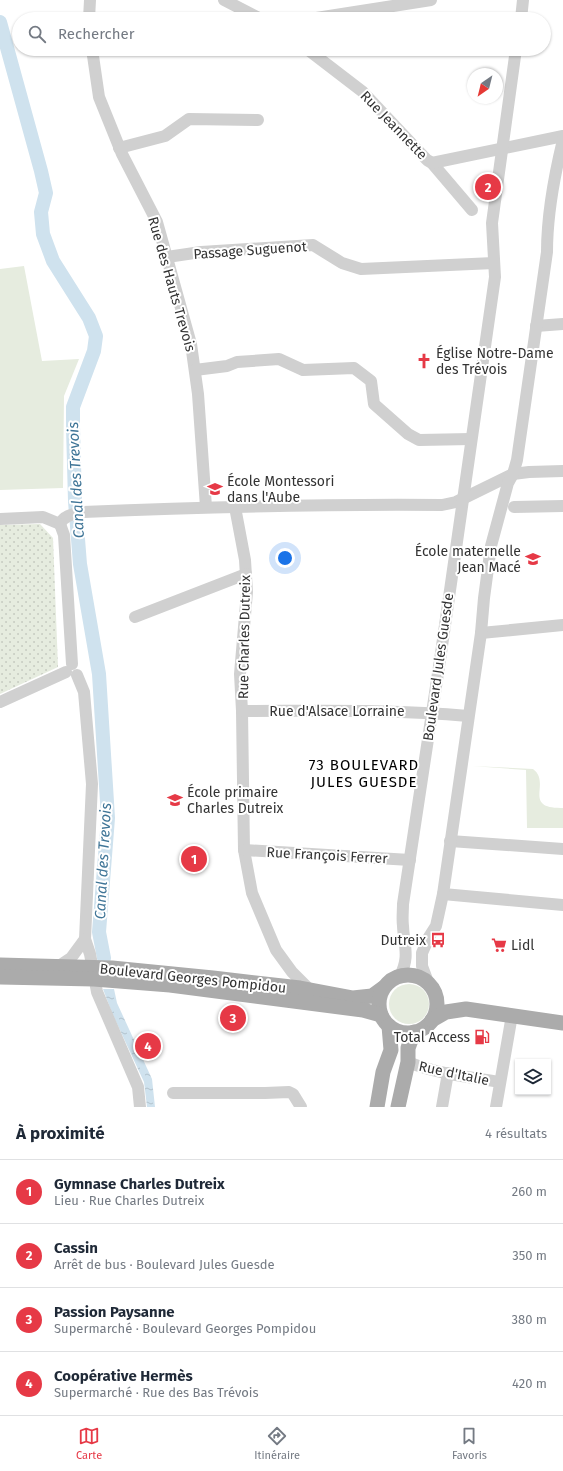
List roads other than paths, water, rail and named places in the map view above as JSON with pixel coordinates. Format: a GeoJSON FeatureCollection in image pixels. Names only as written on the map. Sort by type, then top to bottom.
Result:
{"type":"FeatureCollection","features":[{"type":"Feature","properties":{"kind":"main road","name":"Boulevard Georges Pompidou"},"geometry":{"type":"LineString","coordinates":[[0,965],[59,966],[93,974],[363,1010],[385,1020],[401,1032],[414,1032]]}},
{"type":"Feature","properties":{"kind":"main road","name":"Boulevard Georges Pompidou"},"geometry":{"type":"LineString","coordinates":[[0,976],[93,974],[213,978],[310,990],[353,998],[372,996],[392,980],[400,976]]}},
{"type":"Feature","properties":{"kind":"main road"},"geometry":{"type":"LineString","coordinates":[[398,1107],[408,1062],[408,1048],[414,1032],[422,1030],[432,1020],[436,1013],[437,1005],[432,986],[428,982],[414,975],[400,976]]}},
{"type":"Feature","properties":{"kind":"main road"},"geometry":{"type":"LineString","coordinates":[[377,1107],[383,1072],[391,1050],[385,1020],[379,1002],[383,988]]}},
{"type":"Feature","properties":{"kind":"main road"},"geometry":{"type":"LineString","coordinates":[[436,997],[452,1001],[563,1013]]}},
{"type":"Feature","properties":{"kind":"main road"},"geometry":{"type":"LineString","coordinates":[[432,1020],[446,1012],[466,1009],[563,1023]]}},
{"type":"Feature","properties":{"kind":"street"},"geometry":{"type":"LineString","coordinates":[[89,12],[90,0]]}},
{"type":"Feature","properties":{"kind":"street"},"geometry":{"type":"LineString","coordinates":[[224,0],[247,12]]}},
{"type":"Feature","properties":{"kind":"street"},"geometry":{"type":"LineString","coordinates":[[355,12],[431,0]]}},
{"type":"Feature","properties":{"kind":"street"},"geometry":{"type":"LineString","coordinates":[[522,12],[523,0]]}},
{"type":"Feature","properties":{"kind":"street","name":"Rue des Hauts Trevois"},"geometry":{"type":"LineString","coordinates":[[93,56],[99,97],[119,148],[157,222],[191,344],[198,394],[206,507]]}},
{"type":"Feature","properties":{"kind":"street","name":"Rue Jeannette"},"geometry":{"type":"LineString","coordinates":[[316,56],[363,92],[427,160],[432,163],[472,210]]}},
{"type":"Feature","properties":{"kind":"street","name":"Boulevard Jules Guesde"},"geometry":{"type":"LineString","coordinates":[[400,976],[405,966],[406,956],[402,925],[403,904],[440,660],[495,276],[492,223],[515,56]]}},
{"type":"Feature","properties":{"kind":"street"},"geometry":{"type":"LineString","coordinates":[[119,148],[165,136],[189,119],[258,120]]}},
{"type":"Feature","properties":{"kind":"street"},"geometry":{"type":"LineString","coordinates":[[432,163],[563,136]]}},
{"type":"Feature","properties":{"kind":"street"},"geometry":{"type":"LineString","coordinates":[[428,982],[422,966],[422,953],[428,938],[436,926],[444,894],[450,841],[481,633],[484,598],[492,546],[508,484],[514,474],[517,460],[547,252],[547,231],[554,175],[563,140]]}},
{"type":"Feature","properties":{"kind":"street","name":"Passage Suguenot"},"geometry":{"type":"LineString","coordinates":[[167,257],[201,252],[313,245],[342,263],[361,269],[494,263]]}},
{"type":"Feature","properties":{"kind":"street"},"geometry":{"type":"LineString","coordinates":[[536,326],[563,324]]}},
{"type":"Feature","properties":{"kind":"street"},"geometry":{"type":"LineString","coordinates":[[195,370],[227,366],[237,362],[279,359],[304,370],[354,368],[371,381],[374,404],[408,434],[419,440],[471,439]]}},
{"type":"Feature","properties":{"kind":"street"},"geometry":{"type":"LineString","coordinates":[[0,519],[43,517],[63,521],[83,512],[206,507],[442,504],[456,502],[514,474],[563,471]]}},
{"type":"Feature","properties":{"kind":"street"},"geometry":{"type":"LineString","coordinates":[[514,507],[563,506]]}},
{"type":"Feature","properties":{"kind":"street","name":"Rue Charles Dutreix"},"geometry":{"type":"LineString","coordinates":[[235,507],[245,560],[247,592],[246,618],[240,674],[244,850],[252,893],[276,950],[292,972],[310,990]]}},
{"type":"Feature","properties":{"kind":"street"},"geometry":{"type":"LineString","coordinates":[[63,521],[72,670],[84,692],[92,784],[85,939],[90,954],[93,974],[100,999],[138,1087],[140,1107]]}},
{"type":"Feature","properties":{"kind":"street"},"geometry":{"type":"LineString","coordinates":[[135,617],[246,574]]}},
{"type":"Feature","properties":{"kind":"street"},"geometry":{"type":"LineString","coordinates":[[481,633],[563,625]]}},
{"type":"Feature","properties":{"kind":"street"},"geometry":{"type":"LineString","coordinates":[[0,702],[72,670]]}},
{"type":"Feature","properties":{"kind":"street","name":"Rue d'Alsace Lorraine"},"geometry":{"type":"LineString","coordinates":[[242,711],[384,710],[431,712],[468,716]]}},
{"type":"Feature","properties":{"kind":"street"},"geometry":{"type":"LineString","coordinates":[[450,841],[563,848]]}},
{"type":"Feature","properties":{"kind":"street","name":"Rue François Ferrer"},"geometry":{"type":"LineString","coordinates":[[244,850],[410,860]]}},
{"type":"Feature","properties":{"kind":"street"},"geometry":{"type":"LineString","coordinates":[[444,894],[563,905]]}},
{"type":"Feature","properties":{"kind":"street"},"geometry":{"type":"LineString","coordinates":[[59,966],[71,958],[85,939]]}},
{"type":"Feature","properties":{"kind":"street"},"geometry":{"type":"LineString","coordinates":[[496,1107],[512,1015]]}},
{"type":"Feature","properties":{"kind":"street","name":"Rue d'Italie"},"geometry":{"type":"LineString","coordinates":[[408,1062],[418,1066],[448,1073],[500,1082]]}},
{"type":"Feature","properties":{"kind":"street"},"geometry":{"type":"LineString","coordinates":[[442,1107],[448,1073]]}},
{"type":"Feature","properties":{"kind":"street"},"geometry":{"type":"LineString","coordinates":[[173,1092],[290,1092],[293,1094],[301,1107]]}},
{"type":"Feature","properties":{"kind":"water"},"geometry":{"type":"Polygon","coordinates":[[[103,989],[114,989],[117,1003],[152,1079],[155,1107],[147,1107],[144,1082],[112,1013],[103,989]]]}},
{"type":"Feature","properties":{"kind":"waterway","name":"Canal des Trevois"},"geometry":{"type":"LineString","coordinates":[[0,22],[46,193],[41,212],[43,234],[53,261],[89,318],[96,336],[94,351],[73,407],[73,427],[75,501],[80,564],[99,674],[108,818],[99,932],[104,958]]}},
{"type":"Feature","properties":{"kind":"place","name":"Cassin"},"geometry":{"type":"Point","coordinates":[488,187]}},
{"type":"Feature","properties":{"kind":"place","name":"Église Notre-Dame des Trévois"},"geometry":{"type":"Point","coordinates":[424,361]}},
{"type":"Feature","properties":{"kind":"place","name":"École Montessori dans l'Aube"},"geometry":{"type":"Point","coordinates":[215,489]}},
{"type":"Feature","properties":{"kind":"place","name":"École maternelle Jean Macé"},"geometry":{"type":"Point","coordinates":[533,559]}},
{"type":"Feature","properties":{"kind":"place","name":"École primaire Charles Dutreix"},"geometry":{"type":"Point","coordinates":[175,800]}},
{"type":"Feature","properties":{"kind":"place","name":"Gymnase Charles Dutreix"},"geometry":{"type":"Point","coordinates":[194,859]}},
{"type":"Feature","properties":{"kind":"place","name":"Dutreix"},"geometry":{"type":"Point","coordinates":[438,940]}},
{"type":"Feature","properties":{"kind":"place","name":"Lidl"},"geometry":{"type":"Point","coordinates":[499,945]}},
{"type":"Feature","properties":{"kind":"place","name":"Passion Paysanne"},"geometry":{"type":"Point","coordinates":[233,1018]}},
{"type":"Feature","properties":{"kind":"place","name":"Total Access"},"geometry":{"type":"Point","coordinates":[482,1037]}},
{"type":"Feature","properties":{"kind":"place","name":"Coopérative Hermès"},"geometry":{"type":"Point","coordinates":[148,1046]}},
{"type":"Feature","properties":{"kind":"district","name":"73 BOULEVARD JULES GUESDE"},"geometry":{"type":"Point","coordinates":[364,774]}}]}
